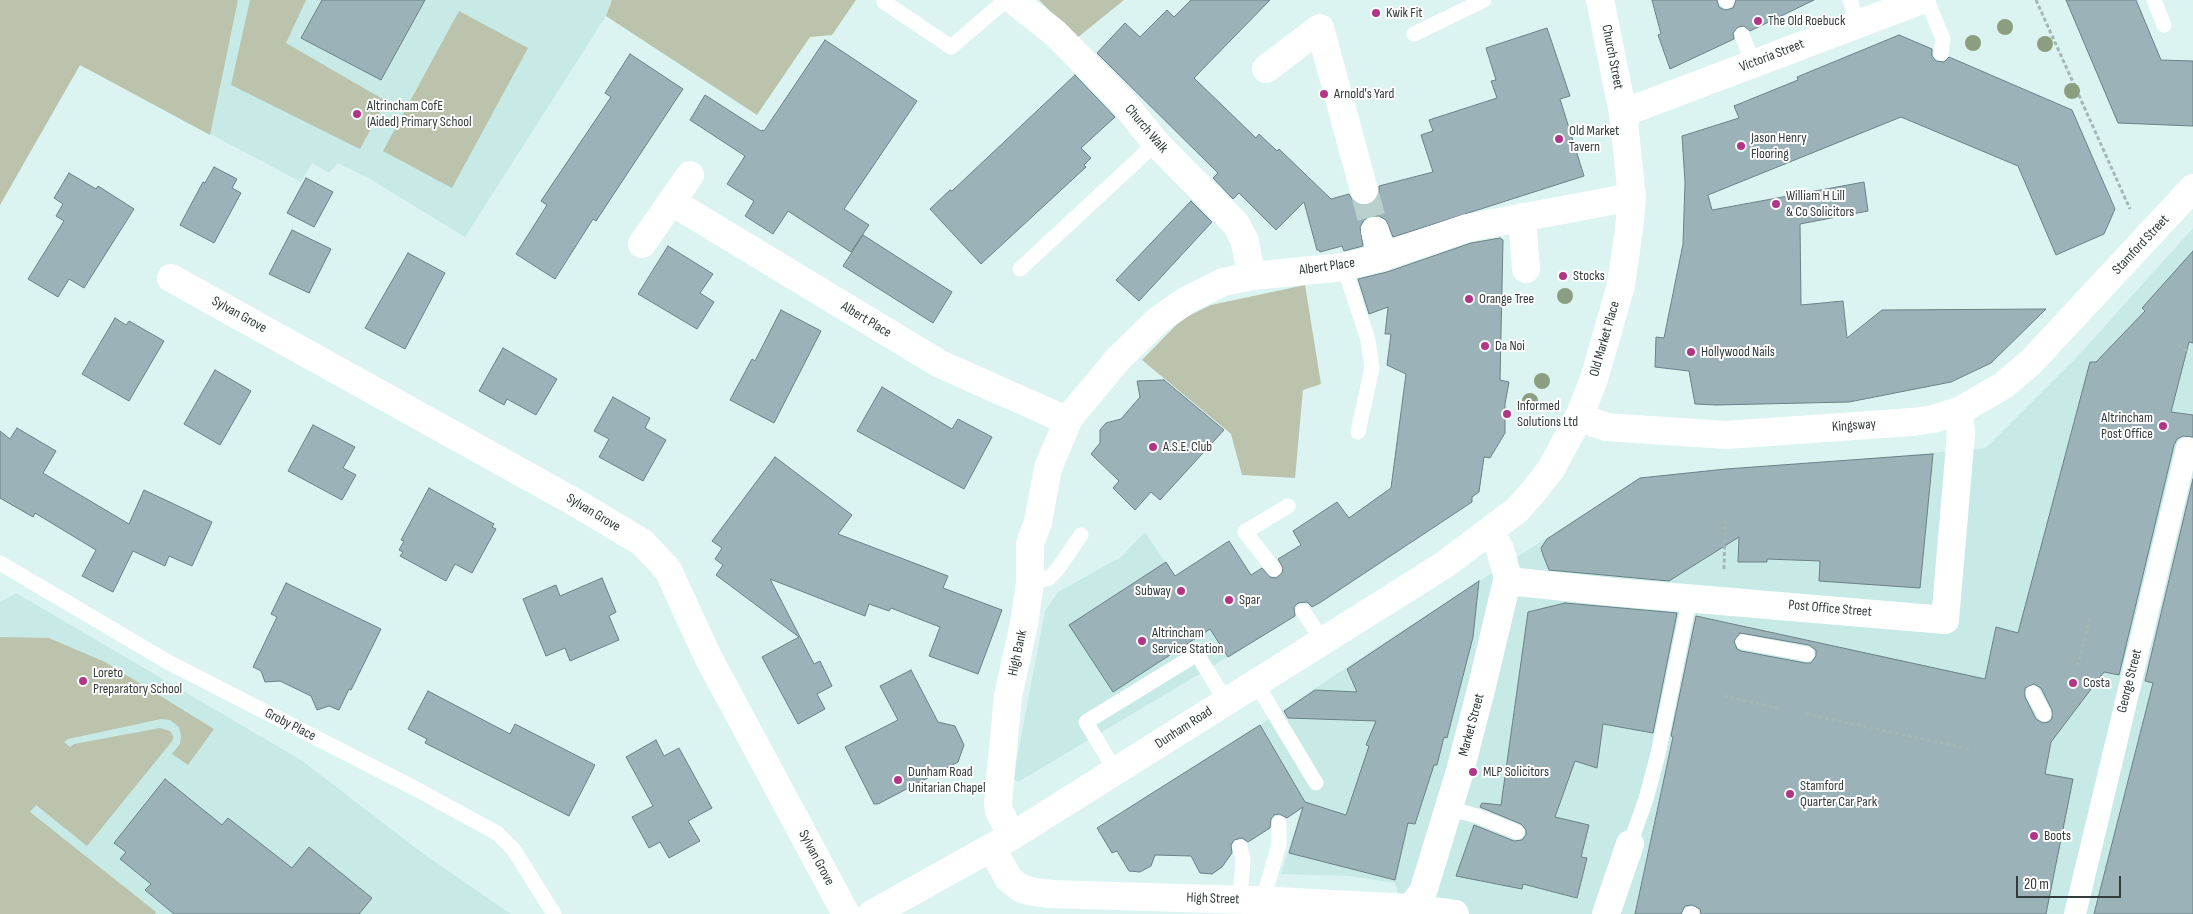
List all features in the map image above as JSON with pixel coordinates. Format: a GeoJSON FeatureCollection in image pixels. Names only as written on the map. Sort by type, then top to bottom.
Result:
{"type":"FeatureCollection","features":[{"type":"Feature","properties":{"kind":"main road","name":"Church Walk"},"geometry":{"type":"LineString","coordinates":[[1013,0],[1055,33],[1124,103],[1156,143],[1236,224],[1244,239],[1252,276]]}},
{"type":"Feature","properties":{"kind":"main road","name":"Church Street"},"geometry":{"type":"LineString","coordinates":[[1600,0],[1623,113]]}},
{"type":"Feature","properties":{"kind":"main road","name":"Victoria Street"},"geometry":{"type":"LineString","coordinates":[[1623,113],[1753,63],[1854,12],[1922,0]]}},
{"type":"Feature","properties":{"kind":"main road"},"geometry":{"type":"LineString","coordinates":[[1266,69],[1320,28],[1364,190]]}},
{"type":"Feature","properties":{"kind":"main road","name":"Old Market Place"},"geometry":{"type":"LineString","coordinates":[[1489,532],[1517,510],[1551,469],[1579,418],[1597,370],[1621,285],[1632,197],[1623,113]]}},
{"type":"Feature","properties":{"kind":"main road"},"geometry":{"type":"LineString","coordinates":[[642,244],[690,175]]}},
{"type":"Feature","properties":{"kind":"main road","name":"Stamford Street"},"geometry":{"type":"LineString","coordinates":[[2088,301],[2193,188]]}},
{"type":"Feature","properties":{"kind":"main road","name":"Albert Place"},"geometry":{"type":"LineString","coordinates":[[1048,468],[1069,418],[1118,359],[1157,321],[1186,300],[1223,282],[1252,276],[1344,267],[1382,257],[1467,228],[1632,197]]}},
{"type":"Feature","properties":{"kind":"main road","name":"Albert Place"},"geometry":{"type":"LineString","coordinates":[[672,202],[940,364],[1057,416],[1069,418]]}},
{"type":"Feature","properties":{"kind":"main road"},"geometry":{"type":"LineString","coordinates":[[1522,217],[1526,268]]}},
{"type":"Feature","properties":{"kind":"main road"},"geometry":{"type":"LineString","coordinates":[[1375,231],[1382,257]]}},
{"type":"Feature","properties":{"kind":"main road","name":"Sylvan Grove"},"geometry":{"type":"LineString","coordinates":[[171,278],[569,499],[643,543],[668,570],[707,655],[846,914]]}},
{"type":"Feature","properties":{"kind":"main road","name":"Kingsway"},"geometry":{"type":"LineString","coordinates":[[1579,418],[1606,428],[1726,435],[1933,420],[1959,411],[2004,385],[2024,368],[2088,301]]}},
{"type":"Feature","properties":{"kind":"main road","name":"Post Office Street"},"geometry":{"type":"LineString","coordinates":[[1507,581],[1945,620],[1961,434],[1959,411]]}},
{"type":"Feature","properties":{"kind":"main road","name":"High Bank"},"geometry":{"type":"LineString","coordinates":[[1002,843],[998,802],[1008,696],[1024,624],[1030,583],[1030,544],[1038,522],[1048,468]]}},
{"type":"Feature","properties":{"kind":"main road","name":"Market Street"},"geometry":{"type":"LineString","coordinates":[[1408,911],[1423,892],[1482,686],[1507,581],[1508,574],[1500,548],[1489,532]]}},
{"type":"Feature","properties":{"kind":"main road","name":"Dunham Road"},"geometry":{"type":"LineString","coordinates":[[872,914],[1002,843],[1444,565],[1489,532]]}},
{"type":"Feature","properties":{"kind":"main road","name":"High Street"},"geometry":{"type":"LineString","coordinates":[[1002,843],[1009,879],[1020,888],[1033,892],[1160,906],[1252,900],[1455,914]]}},
{"type":"Feature","properties":{"kind":"main road"},"geometry":{"type":"LineString","coordinates":[[1606,914],[1630,844]]}},
{"type":"Feature","properties":{"kind":"street","name":"George Street"},"geometry":{"type":"LineString","coordinates":[[2075,914],[2187,448]]}},
{"type":"Feature","properties":{"kind":"lane"},"geometry":{"type":"LineString","coordinates":[[884,2],[951,47],[1006,0]]}},
{"type":"Feature","properties":{"kind":"lane"},"geometry":{"type":"LineString","coordinates":[[1414,34],[1484,0]]}},
{"type":"Feature","properties":{"kind":"lane"},"geometry":{"type":"LineString","coordinates":[[1927,0],[1943,39],[1941,53]]}},
{"type":"Feature","properties":{"kind":"lane"},"geometry":{"type":"LineString","coordinates":[[2154,0],[2164,25]]}},
{"type":"Feature","properties":{"kind":"lane"},"geometry":{"type":"LineString","coordinates":[[1742,35],[1753,63]]}},
{"type":"Feature","properties":{"kind":"lane"},"geometry":{"type":"LineString","coordinates":[[1020,269],[1156,143]]}},
{"type":"Feature","properties":{"kind":"lane"},"geometry":{"type":"LineString","coordinates":[[1344,267],[1368,340],[1372,368],[1358,432]]}},
{"type":"Feature","properties":{"kind":"lane"},"geometry":{"type":"LineString","coordinates":[[1274,568],[1245,532],[1288,506]]}},
{"type":"Feature","properties":{"kind":"lane"},"geometry":{"type":"LineString","coordinates":[[1030,583],[1049,578],[1082,535]]}},
{"type":"Feature","properties":{"kind":"lane","name":"Groby Place"},"geometry":{"type":"LineString","coordinates":[[0,563],[168,662],[416,789],[497,834],[514,850],[554,914]]}},
{"type":"Feature","properties":{"kind":"lane"},"geometry":{"type":"LineString","coordinates":[[1630,844],[1646,799],[1658,754],[1690,597]]}},
{"type":"Feature","properties":{"kind":"lane"},"geometry":{"type":"LineString","coordinates":[[1303,611],[1323,640]]}},
{"type":"Feature","properties":{"kind":"lane"},"geometry":{"type":"LineString","coordinates":[[1743,642],[1807,654]]}},
{"type":"Feature","properties":{"kind":"lane"},"geometry":{"type":"LineString","coordinates":[[1116,772],[1086,722],[1197,654],[1226,701]]}},
{"type":"Feature","properties":{"kind":"lane"},"geometry":{"type":"LineString","coordinates":[[1256,683],[1316,783]]}},
{"type":"Feature","properties":{"kind":"lane"},"geometry":{"type":"LineString","coordinates":[[2032,693],[2044,714]]}},
{"type":"Feature","properties":{"kind":"lane"},"geometry":{"type":"LineString","coordinates":[[1448,808],[1477,816],[1517,832]]}},
{"type":"Feature","properties":{"kind":"lane"},"geometry":{"type":"LineString","coordinates":[[1252,900],[1279,844],[1279,823]]}},
{"type":"Feature","properties":{"kind":"lane"},"geometry":{"type":"LineString","coordinates":[[1240,847],[1252,900]]}},
{"type":"Feature","properties":{"kind":"path"},"geometry":{"type":"LineString","coordinates":[[2036,0],[2130,209],[2154,230]]}},
{"type":"Feature","properties":{"kind":"path"},"geometry":{"type":"LineString","coordinates":[[2178,345],[2189,352]]}},
{"type":"Feature","properties":{"kind":"path"},"geometry":{"type":"LineString","coordinates":[[1724,600],[1725,518]]}},
{"type":"Feature","properties":{"kind":"path"},"geometry":{"type":"LineString","coordinates":[[2077,666],[2090,619]]}},
{"type":"Feature","properties":{"kind":"path"},"geometry":{"type":"LineString","coordinates":[[1724,696],[1779,708]]}},
{"type":"Feature","properties":{"kind":"path"},"geometry":{"type":"LineString","coordinates":[[1806,714],[1970,749]]}},
{"type":"Feature","properties":{"kind":"shaded area","name":"Altrincham CofE (Aided) Primary School"},"geometry":{"type":"Polygon","coordinates":[[[0,0],[612,0],[606,16],[465,237],[370,179],[338,163],[329,173],[312,163],[301,182],[80,65],[0,205],[0,0]]]}},
{"type":"Feature","properties":{"kind":"shaded area"},"geometry":{"type":"Polygon","coordinates":[[[2193,228],[2193,914],[1404,914],[1395,883],[1348,876],[1281,874],[1304,800],[1260,725],[1397,634],[1640,478],[1986,448],[2077,357],[2193,228]]]}},
{"type":"Feature","properties":{"kind":"shaded area"},"geometry":{"type":"Polygon","coordinates":[[[1145,532],[1228,657],[1018,782],[1013,779],[1045,611],[1058,592],[1121,557],[1145,532]]]}},
{"type":"Feature","properties":{"kind":"shaded area","name":"Loreto Preparatory School"},"geometry":{"type":"Polygon","coordinates":[[[16,593],[301,760],[425,855],[511,914],[0,914],[0,602],[16,593]]]}},
{"type":"Feature","properties":{"kind":"green space"},"geometry":{"type":"Polygon","coordinates":[[[0,0],[238,0],[210,135],[80,65],[0,205],[0,0]]]}},
{"type":"Feature","properties":{"kind":"green space"},"geometry":{"type":"Polygon","coordinates":[[[250,0],[306,0],[286,43],[386,101],[360,149],[231,85],[250,0]]]}},
{"type":"Feature","properties":{"kind":"green space"},"geometry":{"type":"Polygon","coordinates":[[[612,0],[856,0],[832,35],[810,37],[757,115],[606,16],[612,0]]]}},
{"type":"Feature","properties":{"kind":"green space"},"geometry":{"type":"Polygon","coordinates":[[[1039,0],[1124,0],[1077,38],[1039,0]]]}},
{"type":"Feature","properties":{"kind":"green space"},"geometry":{"type":"Polygon","coordinates":[[[459,11],[528,48],[452,188],[383,151],[459,11]]]}},
{"type":"Feature","properties":{"kind":"green space"},"geometry":{"type":"Polygon","coordinates":[[[1305,285],[1321,384],[1303,390],[1295,478],[1242,475],[1231,434],[1142,360],[1182,319],[1211,305],[1305,285]]]}},
{"type":"Feature","properties":{"kind":"green space"},"geometry":{"type":"Polygon","coordinates":[[[0,637],[49,638],[105,662],[214,729],[188,765],[172,754],[180,744],[181,736],[179,727],[170,720],[161,719],[68,739],[64,742],[70,747],[74,744],[160,728],[170,731],[173,736],[173,740],[87,846],[36,805],[30,812],[156,912],[155,914],[0,914],[0,637]]]}},
{"type":"Feature","properties":{"kind":"building"},"geometry":{"type":"Polygon","coordinates":[[[322,0],[425,0],[381,80],[301,38],[322,0]]]}},
{"type":"Feature","properties":{"kind":"building"},"geometry":{"type":"Polygon","coordinates":[[[1191,0],[1270,0],[1194,78],[1256,138],[1259,134],[1277,151],[1279,149],[1331,199],[1349,194],[1353,201],[1360,205],[1368,205],[1375,201],[1379,194],[1379,186],[1433,172],[1421,135],[1433,131],[1429,120],[1497,98],[1491,81],[1496,80],[1486,48],[1547,28],[1570,96],[1560,99],[1584,176],[1393,237],[1386,220],[1379,216],[1370,216],[1364,220],[1360,227],[1363,246],[1344,251],[1342,246],[1320,252],[1317,250],[1304,202],[1276,230],[1239,193],[1233,199],[1213,178],[1218,173],[1097,53],[1125,23],[1140,37],[1167,10],[1174,17],[1191,0]]]}},
{"type":"Feature","properties":{"kind":"building"},"geometry":{"type":"Polygon","coordinates":[[[1652,0],[1717,0],[1719,7],[1725,10],[1733,8],[1736,0],[1814,0],[1750,31],[1744,26],[1738,27],[1733,33],[1734,39],[1670,69],[1658,35],[1661,34],[1652,0]]]}},
{"type":"Feature","properties":{"kind":"building"},"geometry":{"type":"Polygon","coordinates":[[[2066,0],[2136,0],[2161,60],[2193,61],[2193,126],[2118,123],[2066,0]]]}},
{"type":"Feature","properties":{"kind":"building"},"geometry":{"type":"Polygon","coordinates":[[[1899,35],[1932,49],[1932,56],[1936,61],[1944,62],[1949,57],[2072,110],[2115,209],[2104,234],[2056,255],[2018,166],[1901,117],[1708,195],[1712,210],[1864,182],[1868,211],[1800,224],[1801,305],[1843,301],[1847,338],[1882,310],[2046,309],[1991,363],[1951,382],[1849,402],[1695,404],[1689,371],[1655,367],[1656,337],[1664,338],[1683,244],[1685,182],[1682,136],[1739,118],[1734,106],[1798,80],[1797,77],[1899,35]]]}},
{"type":"Feature","properties":{"kind":"building"},"geometry":{"type":"Polygon","coordinates":[[[825,40],[917,101],[844,209],[869,225],[851,252],[788,211],[773,234],[745,216],[754,201],[727,184],[745,156],[690,120],[705,95],[761,131],[764,131],[825,40]]]}},
{"type":"Feature","properties":{"kind":"building"},"geometry":{"type":"Polygon","coordinates":[[[630,54],[683,89],[596,221],[593,219],[555,279],[516,254],[547,205],[541,201],[611,97],[605,93],[630,54]]]}},
{"type":"Feature","properties":{"kind":"building"},"geometry":{"type":"Polygon","coordinates":[[[1075,75],[1115,117],[1081,148],[1091,158],[1084,165],[1086,167],[981,264],[930,209],[950,190],[952,191],[1075,75]]]}},
{"type":"Feature","properties":{"kind":"building"},"geometry":{"type":"Polygon","coordinates":[[[214,167],[237,179],[232,188],[241,193],[214,243],[180,225],[203,182],[205,183],[214,167]]]}},
{"type":"Feature","properties":{"kind":"building"},"geometry":{"type":"Polygon","coordinates":[[[69,173],[96,189],[98,186],[134,209],[84,288],[69,279],[58,297],[28,279],[64,221],[56,216],[63,204],[54,198],[69,173]]]}},
{"type":"Feature","properties":{"kind":"building"},"geometry":{"type":"Polygon","coordinates":[[[306,178],[333,192],[314,227],[287,213],[306,178]]]}},
{"type":"Feature","properties":{"kind":"building"},"geometry":{"type":"Polygon","coordinates":[[[1191,201],[1212,222],[1139,301],[1116,280],[1191,201]]]}},
{"type":"Feature","properties":{"kind":"building"},"geometry":{"type":"Polygon","coordinates":[[[292,230],[331,249],[309,293],[269,274],[292,230]]]}},
{"type":"Feature","properties":{"kind":"building"},"geometry":{"type":"Polygon","coordinates":[[[863,235],[952,292],[933,323],[843,266],[863,235]]]}},
{"type":"Feature","properties":{"kind":"building"},"geometry":{"type":"Polygon","coordinates":[[[1500,238],[1503,240],[1500,380],[1509,382],[1505,404],[1505,433],[1490,458],[1484,457],[1479,492],[1472,497],[1472,502],[1321,602],[1312,607],[1307,602],[1298,603],[1294,607],[1295,616],[1228,657],[1210,629],[1113,692],[1069,625],[1166,562],[1175,576],[1229,541],[1251,575],[1262,568],[1270,577],[1276,578],[1282,573],[1283,568],[1278,559],[1301,545],[1293,531],[1337,502],[1349,518],[1391,488],[1406,374],[1387,365],[1391,334],[1385,334],[1388,307],[1369,314],[1358,279],[1387,272],[1471,243],[1500,238]]]}},
{"type":"Feature","properties":{"kind":"building"},"geometry":{"type":"Polygon","coordinates":[[[668,246],[713,274],[700,293],[714,302],[697,329],[638,294],[668,246]]]}},
{"type":"Feature","properties":{"kind":"building"},"geometry":{"type":"Polygon","coordinates":[[[2193,251],[2193,343],[2189,342],[2171,412],[2193,415],[2193,437],[2183,436],[2177,439],[2174,445],[2119,675],[2104,672],[2051,742],[2045,774],[2073,779],[2046,914],[1701,914],[1700,909],[1692,905],[1685,906],[1681,914],[1635,914],[1673,737],[1671,736],[1696,616],[1985,679],[1996,627],[2018,633],[2090,362],[2096,362],[2145,311],[2142,308],[2193,251]],[[1740,633],[1734,641],[1737,649],[1741,651],[1805,663],[1811,663],[1816,656],[1816,650],[1809,645],[1740,633]],[[2034,684],[2025,688],[2025,697],[2036,719],[2043,723],[2048,722],[2052,719],[2052,710],[2041,688],[2034,684]]]}},
{"type":"Feature","properties":{"kind":"building"},"geometry":{"type":"Polygon","coordinates":[[[408,253],[445,273],[405,349],[365,328],[408,253]]]}},
{"type":"Feature","properties":{"kind":"building"},"geometry":{"type":"Polygon","coordinates":[[[781,310],[821,331],[774,423],[730,400],[752,359],[755,361],[781,310]]]}},
{"type":"Feature","properties":{"kind":"building"},"geometry":{"type":"Polygon","coordinates":[[[115,318],[126,325],[129,321],[164,341],[129,401],[82,374],[115,318]]]}},
{"type":"Feature","properties":{"kind":"building"},"geometry":{"type":"Polygon","coordinates":[[[503,348],[557,379],[536,415],[507,399],[504,405],[479,391],[503,348]]]}},
{"type":"Feature","properties":{"kind":"building"},"geometry":{"type":"Polygon","coordinates":[[[215,370],[251,391],[220,445],[184,424],[215,370]]]}},
{"type":"Feature","properties":{"kind":"building","name":"A.S.E. Club"},"geometry":{"type":"Polygon","coordinates":[[[1164,380],[1224,430],[1160,500],[1151,492],[1135,510],[1113,488],[1119,481],[1091,454],[1100,443],[1100,430],[1106,423],[1121,419],[1140,397],[1137,381],[1164,380]]]}},
{"type":"Feature","properties":{"kind":"building"},"geometry":{"type":"Polygon","coordinates":[[[882,387],[952,429],[958,419],[992,437],[964,489],[857,431],[882,387]]]}},
{"type":"Feature","properties":{"kind":"building"},"geometry":{"type":"Polygon","coordinates":[[[613,397],[650,418],[645,428],[666,440],[643,481],[599,457],[609,439],[594,431],[613,397]]]}},
{"type":"Feature","properties":{"kind":"building"},"geometry":{"type":"Polygon","coordinates":[[[313,425],[355,447],[343,468],[356,475],[342,500],[288,471],[313,425]]]}},
{"type":"Feature","properties":{"kind":"building"},"geometry":{"type":"Polygon","coordinates":[[[17,428],[56,451],[43,473],[129,524],[144,490],[212,522],[192,566],[169,556],[165,566],[133,551],[113,592],[82,576],[96,550],[35,513],[33,517],[0,498],[0,431],[10,439],[17,428]]]}},
{"type":"Feature","properties":{"kind":"building"},"geometry":{"type":"Polygon","coordinates":[[[1933,454],[1920,588],[1819,581],[1820,561],[1767,559],[1767,562],[1738,562],[1739,537],[1669,581],[1549,570],[1541,548],[1547,539],[1640,478],[1726,469],[1933,454]]]}},
{"type":"Feature","properties":{"kind":"building"},"geometry":{"type":"Polygon","coordinates":[[[775,457],[852,515],[838,534],[948,576],[943,588],[1002,610],[978,674],[929,656],[940,627],[891,608],[889,611],[869,604],[865,616],[770,579],[814,664],[820,661],[832,686],[817,694],[825,709],[798,724],[762,657],[799,637],[716,575],[723,565],[715,559],[722,548],[712,541],[775,457]]]}},
{"type":"Feature","properties":{"kind":"building"},"geometry":{"type":"Polygon","coordinates":[[[2193,479],[2193,914],[2094,914],[2153,683],[2145,681],[2193,479]]]}},
{"type":"Feature","properties":{"kind":"building"},"geometry":{"type":"Polygon","coordinates":[[[429,488],[494,524],[492,527],[496,529],[472,573],[455,564],[446,581],[400,556],[403,552],[399,550],[404,541],[401,540],[429,488]]]}},
{"type":"Feature","properties":{"kind":"building"},"geometry":{"type":"Polygon","coordinates":[[[602,578],[616,612],[609,616],[619,640],[570,661],[565,648],[546,656],[523,599],[556,585],[560,596],[602,578]]]}},
{"type":"Feature","properties":{"kind":"building"},"geometry":{"type":"Polygon","coordinates":[[[1479,581],[1473,637],[1447,738],[1444,737],[1437,765],[1434,765],[1415,824],[1408,823],[1395,880],[1289,853],[1303,807],[1287,818],[1279,814],[1274,815],[1271,819],[1270,828],[1248,842],[1242,838],[1234,840],[1231,845],[1232,853],[1222,867],[1212,874],[1200,873],[1191,856],[1155,855],[1151,866],[1140,872],[1129,871],[1117,851],[1112,853],[1097,828],[1260,725],[1305,802],[1346,815],[1369,746],[1366,745],[1376,721],[1288,718],[1284,711],[1315,690],[1357,692],[1347,669],[1479,581]]]}},
{"type":"Feature","properties":{"kind":"building"},"geometry":{"type":"Polygon","coordinates":[[[286,583],[381,629],[339,710],[329,706],[317,710],[311,696],[280,681],[265,682],[261,671],[253,667],[277,617],[271,614],[286,583]]]}},
{"type":"Feature","properties":{"kind":"building"},"geometry":{"type":"Polygon","coordinates":[[[1565,603],[1677,613],[1653,733],[1603,724],[1597,768],[1575,761],[1555,817],[1589,825],[1581,857],[1587,858],[1577,898],[1523,884],[1522,889],[1456,876],[1474,825],[1514,841],[1522,840],[1526,835],[1526,830],[1521,824],[1480,807],[1482,803],[1501,805],[1528,612],[1565,603]]]}},
{"type":"Feature","properties":{"kind":"building"},"geometry":{"type":"Polygon","coordinates":[[[911,670],[938,722],[955,726],[964,745],[958,762],[878,804],[874,804],[845,747],[898,720],[880,686],[911,670]]]}},
{"type":"Feature","properties":{"kind":"building"},"geometry":{"type":"Polygon","coordinates":[[[428,691],[510,734],[515,724],[595,765],[569,816],[425,743],[427,739],[408,729],[428,691]]]}},
{"type":"Feature","properties":{"kind":"building"},"geometry":{"type":"Polygon","coordinates":[[[656,740],[664,756],[679,748],[712,808],[688,821],[700,841],[669,858],[660,842],[649,848],[632,817],[653,806],[626,757],[656,740]]]}},
{"type":"Feature","properties":{"kind":"building"},"geometry":{"type":"Polygon","coordinates":[[[165,779],[222,825],[228,818],[292,868],[309,847],[372,898],[359,914],[174,914],[145,890],[151,884],[120,859],[126,852],[114,843],[165,779]]]}},
{"type":"Feature","properties":{"kind":"tunnel"},"geometry":{"type":"LineString","coordinates":[[1364,190],[1375,231]]}},
{"type":"Feature","properties":{"kind":"place","name":"Kwik Fit"},"geometry":{"type":"Point","coordinates":[1376,13]}},
{"type":"Feature","properties":{"kind":"place","name":"The Old Roebuck"},"geometry":{"type":"Point","coordinates":[1758,21]}},
{"type":"Feature","properties":{"kind":"place","name":"Arnold's Yard"},"geometry":{"type":"Point","coordinates":[1324,94]}},
{"type":"Feature","properties":{"kind":"place","name":"Altrincham CofE (Aided) Primary School"},"geometry":{"type":"Point","coordinates":[357,114]}},
{"type":"Feature","properties":{"kind":"place","name":"Old Market Tavern"},"geometry":{"type":"Point","coordinates":[1559,139]}},
{"type":"Feature","properties":{"kind":"place","name":"Jason Henry Flooring"},"geometry":{"type":"Point","coordinates":[1741,146]}},
{"type":"Feature","properties":{"kind":"place","name":"William H Lill & Co Solicitors"},"geometry":{"type":"Point","coordinates":[1776,204]}},
{"type":"Feature","properties":{"kind":"place","name":"Stocks"},"geometry":{"type":"Point","coordinates":[1563,276]}},
{"type":"Feature","properties":{"kind":"place","name":"Orange Tree"},"geometry":{"type":"Point","coordinates":[1469,299]}},
{"type":"Feature","properties":{"kind":"place","name":"Da Noi"},"geometry":{"type":"Point","coordinates":[1485,346]}},
{"type":"Feature","properties":{"kind":"place","name":"Hollywood Nails"},"geometry":{"type":"Point","coordinates":[1691,352]}},
{"type":"Feature","properties":{"kind":"place","name":"Informed Solutions Ltd"},"geometry":{"type":"Point","coordinates":[1507,414]}},
{"type":"Feature","properties":{"kind":"place","name":"Altrincham Post Office"},"geometry":{"type":"Point","coordinates":[2163,426]}},
{"type":"Feature","properties":{"kind":"place","name":"A.S.E. Club"},"geometry":{"type":"Point","coordinates":[1153,447]}},
{"type":"Feature","properties":{"kind":"place","name":"Subway"},"geometry":{"type":"Point","coordinates":[1181,591]}},
{"type":"Feature","properties":{"kind":"place","name":"Spar"},"geometry":{"type":"Point","coordinates":[1229,600]}},
{"type":"Feature","properties":{"kind":"place","name":"Altrincham Service Station"},"geometry":{"type":"Point","coordinates":[1142,641]}},
{"type":"Feature","properties":{"kind":"place","name":"Loreto Preparatory School"},"geometry":{"type":"Point","coordinates":[83,681]}},
{"type":"Feature","properties":{"kind":"place","name":"Costa"},"geometry":{"type":"Point","coordinates":[2073,683]}},
{"type":"Feature","properties":{"kind":"place","name":"MLP Solicitors"},"geometry":{"type":"Point","coordinates":[1473,772]}},
{"type":"Feature","properties":{"kind":"place","name":"Dunham Road Unitarian Chapel"},"geometry":{"type":"Point","coordinates":[898,780]}},
{"type":"Feature","properties":{"kind":"place","name":"Stamford Quarter Car Park"},"geometry":{"type":"Point","coordinates":[1790,794]}},
{"type":"Feature","properties":{"kind":"place","name":"Boots"},"geometry":{"type":"Point","coordinates":[2034,836]}}]}
